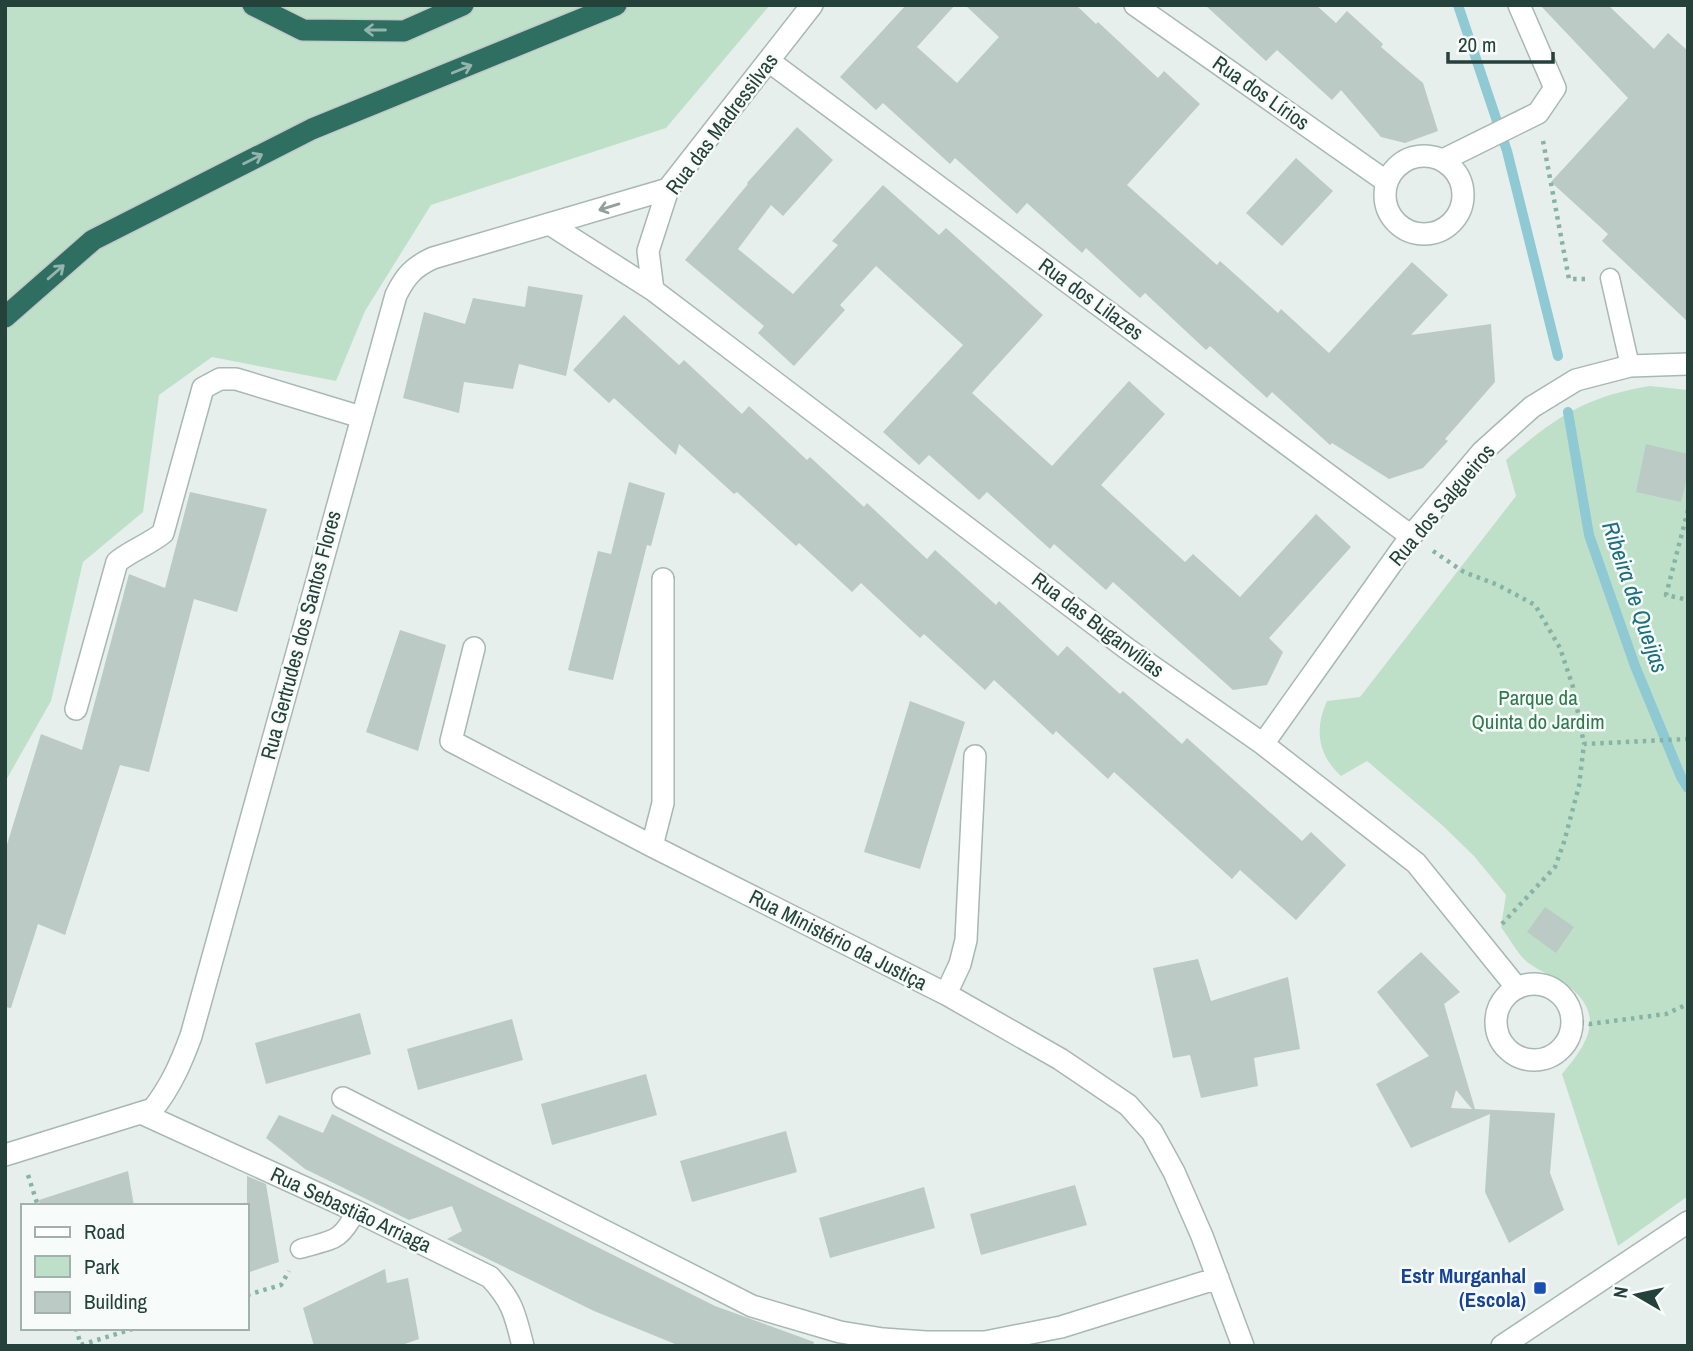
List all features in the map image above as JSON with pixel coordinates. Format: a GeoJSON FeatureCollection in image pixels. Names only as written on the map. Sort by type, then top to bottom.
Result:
{"type":"FeatureCollection","features":[{"type":"Feature","properties":{"kind":"highway"},"geometry":{"type":"LineString","coordinates":[[253,5],[303,30],[404,30],[463,5]]}},
{"type":"Feature","properties":{"kind":"highway"},"geometry":{"type":"LineString","coordinates":[[5,317],[93,240],[312,130],[616,5]]}},
{"type":"Feature","properties":{"kind":"street","name":"Rua das Madressilvas"},"geometry":{"type":"LineString","coordinates":[[653,289],[648,251],[668,189],[813,5]]}},
{"type":"Feature","properties":{"kind":"street","name":"Rua dos Lírios"},"geometry":{"type":"LineString","coordinates":[[1135,5],[1387,182]]}},
{"type":"Feature","properties":{"kind":"street"},"geometry":{"type":"LineString","coordinates":[[1443,160],[1538,113],[1555,88],[1519,5]]}},
{"type":"Feature","properties":{"kind":"street","name":"Rua dos Lilazes"},"geometry":{"type":"LineString","coordinates":[[770,62],[1411,536]]}},
{"type":"Feature","properties":{"kind":"street"},"geometry":{"type":"LineString","coordinates":[[1416,156],[1443,160],[1460,180],[1463,193],[1461,207],[1447,227],[1423,234],[1411,232],[1400,226],[1386,206],[1384,194],[1387,182],[1393,170],[1416,156]]}},
{"type":"Feature","properties":{"kind":"street","name":"Rua Gertrudes dos Santos Flores"},"geometry":{"type":"LineString","coordinates":[[5,1155],[153,1109],[169,1089],[191,1036],[361,417],[396,296],[404,278],[417,265],[433,258],[668,189]]}},
{"type":"Feature","properties":{"kind":"street","name":"Rua das Buganvílias"},"geometry":{"type":"LineString","coordinates":[[551,225],[653,289],[1126,648],[1263,744],[1416,863],[1517,988]]}},
{"type":"Feature","properties":{"kind":"street","name":"Rua dos Salgueiros"},"geometry":{"type":"LineString","coordinates":[[1263,744],[1411,536],[1482,452],[1532,407],[1576,380],[1630,366],[1688,365]]}},
{"type":"Feature","properties":{"kind":"street"},"geometry":{"type":"LineString","coordinates":[[76,709],[117,562],[131,551],[150,544],[163,533],[203,388],[220,379],[236,379],[361,417]]}},
{"type":"Feature","properties":{"kind":"street"},"geometry":{"type":"LineString","coordinates":[[652,846],[663,803],[663,579]]}},
{"type":"Feature","properties":{"kind":"street","name":"Rua Ministério da Justiça"},"geometry":{"type":"LineString","coordinates":[[474,648],[451,741],[946,994],[1060,1059],[1128,1105],[1152,1132],[1174,1171],[1243,1346]]}},
{"type":"Feature","properties":{"kind":"street"},"geometry":{"type":"LineString","coordinates":[[946,994],[960,964],[966,940],[975,756]]}},
{"type":"Feature","properties":{"kind":"street"},"geometry":{"type":"LineString","coordinates":[[1541,984],[1554,989],[1569,1008],[1572,1021],[1571,1033],[1556,1054],[1532,1061],[1509,1052],[1496,1030],[1495,1018],[1499,1005],[1507,995],[1517,988],[1541,984]]}},
{"type":"Feature","properties":{"kind":"street"},"geometry":{"type":"LineString","coordinates":[[343,1098],[752,1306],[840,1332],[915,1341],[985,1342],[1061,1327],[1218,1278]]}},
{"type":"Feature","properties":{"kind":"street","name":"Rua Sebastião Arriaga"},"geometry":{"type":"LineString","coordinates":[[141,1113],[356,1211],[490,1277],[504,1292],[514,1309],[523,1346]]}},
{"type":"Feature","properties":{"kind":"street"},"geometry":{"type":"LineString","coordinates":[[1502,1346],[1688,1222]]}},
{"type":"Feature","properties":{"kind":"lane"},"geometry":{"type":"LineString","coordinates":[[1610,278],[1630,366]]}},
{"type":"Feature","properties":{"kind":"lane"},"geometry":{"type":"LineString","coordinates":[[300,1249],[336,1238],[346,1231],[356,1211]]}},
{"type":"Feature","properties":{"kind":"path"},"geometry":{"type":"LineString","coordinates":[[1538,113],[1569,279],[1610,278]]}},
{"type":"Feature","properties":{"kind":"path"},"geometry":{"type":"LineString","coordinates":[[1688,510],[1666,595],[1688,600]]}},
{"type":"Feature","properties":{"kind":"path"},"geometry":{"type":"LineString","coordinates":[[1411,536],[1464,572],[1498,585],[1535,606],[1560,648],[1573,687],[1584,744],[1579,786],[1555,867],[1482,945]]}},
{"type":"Feature","properties":{"kind":"path"},"geometry":{"type":"LineString","coordinates":[[1584,744],[1688,739]]}},
{"type":"Feature","properties":{"kind":"path"},"geometry":{"type":"LineString","coordinates":[[1572,1021],[1590,1024],[1666,1014],[1688,1004]]}},
{"type":"Feature","properties":{"kind":"path"},"geometry":{"type":"LineString","coordinates":[[248,1295],[281,1285],[300,1249]]}},
{"type":"Feature","properties":{"kind":"path"},"geometry":{"type":"LineString","coordinates":[[81,1345],[130,1330]]}},
{"type":"Feature","properties":{"kind":"green space"},"geometry":{"type":"Polygon","coordinates":[[[5,5],[770,5],[666,128],[431,205],[365,311],[336,381],[212,357],[159,395],[143,512],[83,562],[51,701],[5,782],[5,5]]]}},
{"type":"Feature","properties":{"kind":"green space","name":"Parque da Quinta do Jardim"},"geometry":{"type":"Polygon","coordinates":[[[1650,386],[1688,390],[1688,1196],[1618,1246],[1562,1074],[1578,1054],[1588,1033],[1590,1022],[1583,1001],[1568,986],[1527,962],[1516,950],[1501,927],[1506,895],[1474,856],[1442,825],[1367,761],[1341,776],[1333,768],[1320,741],[1320,722],[1327,701],[1360,697],[1516,496],[1506,460],[1540,432],[1572,411],[1607,396],[1650,386]]]}},
{"type":"Feature","properties":{"kind":"building"},"geometry":{"type":"Polygon","coordinates":[[[906,5],[955,5],[917,47],[957,83],[999,37],[965,5],[1076,5],[1158,78],[1164,71],[1200,104],[1127,185],[1217,265],[1220,261],[1278,313],[1281,309],[1329,353],[1412,262],[1448,295],[1411,335],[1491,324],[1495,382],[1423,468],[1389,479],[1332,443],[1330,445],[1272,392],[1267,398],[1210,346],[1206,350],[1145,293],[1140,298],[1086,248],[1082,253],[1027,203],[1017,214],[955,158],[950,164],[883,103],[876,110],[840,77],[906,5]]]}},
{"type":"Feature","properties":{"kind":"building"},"geometry":{"type":"Polygon","coordinates":[[[1205,5],[1316,5],[1336,23],[1347,11],[1383,44],[1381,47],[1423,83],[1438,131],[1405,143],[1381,137],[1341,90],[1332,100],[1277,50],[1266,61],[1205,5]]]}},
{"type":"Feature","properties":{"kind":"building"},"geometry":{"type":"Polygon","coordinates":[[[1540,5],[1608,5],[1654,49],[1668,33],[1688,51],[1688,322],[1602,241],[1608,234],[1551,182],[1628,98],[1540,5]]]}},
{"type":"Feature","properties":{"kind":"building"},"geometry":{"type":"Polygon","coordinates":[[[797,127],[833,160],[783,216],[771,205],[738,249],[793,294],[838,245],[832,241],[883,185],[939,235],[946,228],[1043,315],[972,393],[1052,466],[1129,381],[1165,414],[1101,485],[1185,562],[1193,554],[1240,597],[1316,514],[1351,547],[1269,638],[1283,652],[1267,685],[1233,690],[1113,582],[1106,590],[1054,544],[1050,549],[987,492],[979,500],[929,455],[919,465],[883,432],[963,345],[876,266],[840,305],[845,310],[794,366],[758,333],[764,326],[685,260],[747,183],[797,127]]]}},
{"type":"Feature","properties":{"kind":"building"},"geometry":{"type":"Polygon","coordinates":[[[1296,158],[1333,191],[1282,246],[1246,213],[1296,158]]]}},
{"type":"Feature","properties":{"kind":"building"},"geometry":{"type":"Polygon","coordinates":[[[528,286],[583,295],[566,376],[519,364],[513,389],[464,382],[459,413],[403,398],[424,312],[465,324],[473,298],[525,307],[528,286]]]}},
{"type":"Feature","properties":{"kind":"building"},"geometry":{"type":"Polygon","coordinates":[[[624,315],[679,365],[684,360],[742,414],[749,406],[807,460],[810,457],[864,507],[867,503],[927,559],[935,550],[996,605],[999,601],[1058,656],[1067,646],[1120,694],[1123,691],[1182,744],[1187,738],[1302,841],[1311,832],[1346,865],[1296,920],[1240,870],[1232,879],[1114,772],[1108,779],[1056,731],[1053,735],[994,680],[985,690],[924,634],[920,638],[861,583],[852,592],[799,543],[796,546],[679,444],[676,455],[614,398],[609,403],[573,370],[624,315]]]}},
{"type":"Feature","properties":{"kind":"building"},"geometry":{"type":"Polygon","coordinates":[[[1646,444],[1688,454],[1688,474],[1681,502],[1636,492],[1646,444]]]}},
{"type":"Feature","properties":{"kind":"building"},"geometry":{"type":"Polygon","coordinates":[[[629,482],[665,493],[651,546],[647,545],[613,680],[568,670],[598,551],[611,554],[629,482]]]}},
{"type":"Feature","properties":{"kind":"building"},"geometry":{"type":"Polygon","coordinates":[[[190,492],[267,509],[237,612],[194,599],[149,772],[120,765],[65,935],[38,924],[11,1008],[5,1007],[5,851],[41,734],[82,750],[129,574],[165,588],[190,492]]]}},
{"type":"Feature","properties":{"kind":"building"},"geometry":{"type":"Polygon","coordinates":[[[400,630],[446,645],[418,751],[366,732],[400,630]]]}},
{"type":"Feature","properties":{"kind":"building"},"geometry":{"type":"Polygon","coordinates":[[[910,701],[965,722],[920,869],[864,852],[910,701]]]}},
{"type":"Feature","properties":{"kind":"building"},"geometry":{"type":"Polygon","coordinates":[[[1545,907],[1574,927],[1556,953],[1527,932],[1545,907]]]}},
{"type":"Feature","properties":{"kind":"building"},"geometry":{"type":"Polygon","coordinates":[[[1421,952],[1460,992],[1444,1004],[1475,1109],[1555,1113],[1550,1173],[1564,1210],[1509,1243],[1485,1192],[1490,1114],[1411,1148],[1376,1084],[1429,1056],[1377,992],[1421,952]],[[1456,1090],[1451,1108],[1472,1109],[1456,1090]]]}},
{"type":"Feature","properties":{"kind":"building"},"geometry":{"type":"Polygon","coordinates":[[[1198,959],[1211,1001],[1288,977],[1300,1049],[1254,1058],[1258,1086],[1201,1098],[1190,1055],[1173,1058],[1153,968],[1198,959]]]}},
{"type":"Feature","properties":{"kind":"building"},"geometry":{"type":"Polygon","coordinates":[[[360,1013],[371,1054],[266,1084],[255,1043],[360,1013]]]}},
{"type":"Feature","properties":{"kind":"building"},"geometry":{"type":"Polygon","coordinates":[[[512,1019],[523,1060],[418,1090],[407,1049],[512,1019]]]}},
{"type":"Feature","properties":{"kind":"building"},"geometry":{"type":"Polygon","coordinates":[[[646,1074],[657,1115],[552,1145],[541,1104],[646,1074]]]}},
{"type":"Feature","properties":{"kind":"building"},"geometry":{"type":"Polygon","coordinates":[[[332,1114],[715,1306],[814,1342],[813,1346],[680,1346],[594,1311],[447,1239],[462,1231],[452,1206],[409,1220],[305,1169],[266,1138],[279,1115],[323,1133],[332,1114]]]}},
{"type":"Feature","properties":{"kind":"building"},"geometry":{"type":"Polygon","coordinates":[[[786,1131],[797,1172],[692,1202],[680,1161],[786,1131]]]}},
{"type":"Feature","properties":{"kind":"building"},"geometry":{"type":"Polygon","coordinates":[[[128,1171],[134,1204],[40,1204],[39,1200],[128,1171]]]}},
{"type":"Feature","properties":{"kind":"building"},"geometry":{"type":"Polygon","coordinates":[[[247,1176],[266,1184],[279,1262],[248,1273],[248,1204],[247,1176]]]}},
{"type":"Feature","properties":{"kind":"building"},"geometry":{"type":"Polygon","coordinates":[[[1075,1185],[1087,1225],[981,1255],[970,1214],[1075,1185]]]}},
{"type":"Feature","properties":{"kind":"building"},"geometry":{"type":"Polygon","coordinates":[[[924,1187],[935,1228],[830,1258],[819,1218],[924,1187]]]}},
{"type":"Feature","properties":{"kind":"building"},"geometry":{"type":"Polygon","coordinates":[[[385,1269],[387,1283],[408,1278],[419,1339],[399,1346],[314,1346],[303,1308],[385,1269]]]}},
{"type":"Feature","properties":{"kind":"waterway","name":"Ribeira de Queijas"},"geometry":{"type":"LineString","coordinates":[[1458,5],[1507,151],[1558,356]]}},
{"type":"Feature","properties":{"kind":"waterway","name":"Ribeira de Queijas"},"geometry":{"type":"LineString","coordinates":[[1568,412],[1589,535],[1635,666],[1688,788]]}},
{"type":"Feature","properties":{"kind":"place","name":"Estr Murganhal (Escola)"},"geometry":{"type":"Point","coordinates":[1540,1288]}}]}
